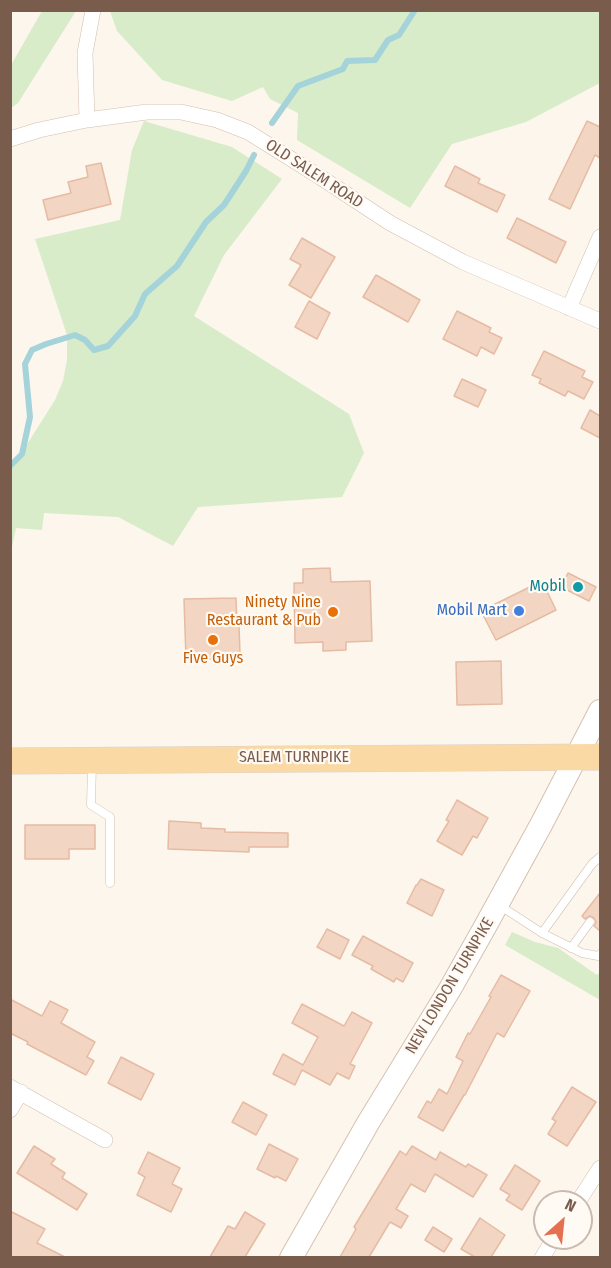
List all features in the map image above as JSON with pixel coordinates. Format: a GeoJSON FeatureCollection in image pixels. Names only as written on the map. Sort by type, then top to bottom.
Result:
{"type":"FeatureCollection","features":[{"type":"Feature","properties":{"kind":"main road","name":"NEW LONDON TURNPIKE"},"geometry":{"type":"LineString","coordinates":[[291,1257],[368,1122],[589,757],[600,711]]}},
{"type":"Feature","properties":{"kind":"main road","name":"SALEM TURNPIKE"},"geometry":{"type":"LineString","coordinates":[[10,761],[589,757]]}},
{"type":"Feature","properties":{"kind":"street"},"geometry":{"type":"LineString","coordinates":[[87,120],[85,53],[93,10]]}},
{"type":"Feature","properties":{"kind":"street","name":"OLD SALEM ROAD"},"geometry":{"type":"LineString","coordinates":[[10,139],[87,120],[147,112],[181,112],[218,120],[249,132],[390,223],[463,262],[600,321]]}},
{"type":"Feature","properties":{"kind":"street"},"geometry":{"type":"LineString","coordinates":[[569,308],[600,237]]}},
{"type":"Feature","properties":{"kind":"street"},"geometry":{"type":"LineString","coordinates":[[10,1110],[16,1089],[105,1140]]}},
{"type":"Feature","properties":{"kind":"street"},"geometry":{"type":"LineString","coordinates":[[586,1190],[600,1168]]}},
{"type":"Feature","properties":{"kind":"lane"},"geometry":{"type":"LineString","coordinates":[[92,760],[91,805],[110,817],[110,883]]}},
{"type":"Feature","properties":{"kind":"lane"},"geometry":{"type":"LineString","coordinates":[[542,933],[592,864],[600,857]]}},
{"type":"Feature","properties":{"kind":"lane"},"geometry":{"type":"LineString","coordinates":[[498,904],[542,933],[571,948],[582,953],[598,956],[600,954]]}},
{"type":"Feature","properties":{"kind":"lane"},"geometry":{"type":"LineString","coordinates":[[571,948],[590,922]]}},
{"type":"Feature","properties":{"kind":"green space"},"geometry":{"type":"Polygon","coordinates":[[[42,11],[76,11],[18,103],[11,108],[11,65],[42,11]]]}},
{"type":"Feature","properties":{"kind":"green space"},"geometry":{"type":"Polygon","coordinates":[[[110,11],[600,11],[600,83],[526,122],[452,144],[410,208],[297,140],[298,113],[270,99],[263,87],[232,101],[162,80],[117,31],[110,11]]]}},
{"type":"Feature","properties":{"kind":"green space"},"geometry":{"type":"Polygon","coordinates":[[[144,121],[232,147],[282,179],[224,255],[194,316],[349,414],[364,453],[342,497],[198,507],[173,546],[118,517],[44,513],[42,530],[16,528],[11,547],[11,463],[26,446],[55,400],[63,381],[67,360],[67,335],[35,239],[120,220],[132,150],[144,121]]]}},
{"type":"Feature","properties":{"kind":"green space"},"geometry":{"type":"Polygon","coordinates":[[[512,932],[535,942],[558,948],[597,975],[600,972],[600,1000],[505,945],[512,932]]]}},
{"type":"Feature","properties":{"kind":"building"},"geometry":{"type":"Polygon","coordinates":[[[587,121],[600,127],[600,158],[595,155],[570,209],[549,199],[587,121]]]}},
{"type":"Feature","properties":{"kind":"building"},"geometry":{"type":"Polygon","coordinates":[[[101,163],[111,204],[48,220],[43,200],[71,193],[68,182],[88,177],[86,166],[101,163]]]}},
{"type":"Feature","properties":{"kind":"building"},"geometry":{"type":"Polygon","coordinates":[[[455,166],[480,179],[478,183],[505,195],[497,212],[445,186],[455,166]]]}},
{"type":"Feature","properties":{"kind":"building"},"geometry":{"type":"Polygon","coordinates":[[[517,218],[566,242],[556,263],[507,238],[517,218]]]}},
{"type":"Feature","properties":{"kind":"building"},"geometry":{"type":"Polygon","coordinates":[[[302,238],[335,257],[311,298],[289,285],[301,265],[290,259],[302,238]]]}},
{"type":"Feature","properties":{"kind":"building"},"geometry":{"type":"Polygon","coordinates":[[[376,275],[420,300],[408,322],[363,297],[376,275]]]}},
{"type":"Feature","properties":{"kind":"building"},"geometry":{"type":"Polygon","coordinates":[[[309,301],[330,313],[317,339],[295,327],[309,301]]]}},
{"type":"Feature","properties":{"kind":"building"},"geometry":{"type":"Polygon","coordinates":[[[457,311],[491,328],[489,332],[502,338],[494,354],[481,347],[477,356],[443,339],[457,311]]]}},
{"type":"Feature","properties":{"kind":"building"},"geometry":{"type":"Polygon","coordinates":[[[544,351],[585,371],[582,377],[593,382],[584,399],[568,391],[565,396],[539,383],[541,379],[532,375],[544,351]]]}},
{"type":"Feature","properties":{"kind":"building"},"geometry":{"type":"Polygon","coordinates":[[[462,379],[486,390],[478,407],[454,396],[462,379]]]}},
{"type":"Feature","properties":{"kind":"building"},"geometry":{"type":"Polygon","coordinates":[[[590,410],[600,416],[600,438],[581,428],[590,410]]]}},
{"type":"Feature","properties":{"kind":"building","name":"Ninety Nine Restaurant & Pub"},"geometry":{"type":"Polygon","coordinates":[[[330,568],[331,582],[370,581],[372,641],[346,642],[346,650],[323,651],[323,642],[295,643],[294,583],[303,583],[303,569],[330,568]]]}},
{"type":"Feature","properties":{"kind":"building","name":"Mobil"},"geometry":{"type":"Polygon","coordinates":[[[568,573],[596,587],[589,601],[561,587],[568,573]]]}},
{"type":"Feature","properties":{"kind":"building","name":"Mobil Mart"},"geometry":{"type":"Polygon","coordinates":[[[542,581],[556,610],[496,640],[481,611],[542,581]]]}},
{"type":"Feature","properties":{"kind":"building","name":"Five Guys"},"geometry":{"type":"Polygon","coordinates":[[[236,598],[240,653],[238,653],[238,658],[186,660],[184,599],[236,598]]]}},
{"type":"Feature","properties":{"kind":"building"},"geometry":{"type":"Polygon","coordinates":[[[501,661],[502,704],[457,705],[456,662],[501,661]]]}},
{"type":"Feature","properties":{"kind":"building"},"geometry":{"type":"Polygon","coordinates":[[[457,800],[488,818],[477,838],[473,836],[462,855],[437,841],[449,821],[446,820],[457,800]]]}},
{"type":"Feature","properties":{"kind":"building"},"geometry":{"type":"Polygon","coordinates":[[[169,821],[201,823],[201,828],[225,829],[225,832],[288,833],[288,847],[249,847],[249,852],[168,849],[169,821]]]}},
{"type":"Feature","properties":{"kind":"building"},"geometry":{"type":"Polygon","coordinates":[[[25,825],[95,825],[95,849],[69,849],[69,859],[25,859],[25,825]]]}},
{"type":"Feature","properties":{"kind":"building"},"geometry":{"type":"Polygon","coordinates":[[[421,879],[444,890],[432,916],[407,903],[421,879]]]}},
{"type":"Feature","properties":{"kind":"building"},"geometry":{"type":"Polygon","coordinates":[[[600,893],[600,931],[594,926],[596,922],[594,918],[590,916],[585,919],[582,916],[600,893]]]}},
{"type":"Feature","properties":{"kind":"building"},"geometry":{"type":"Polygon","coordinates":[[[327,929],[349,940],[340,959],[317,947],[327,929]]]}},
{"type":"Feature","properties":{"kind":"building"},"geometry":{"type":"Polygon","coordinates":[[[363,936],[413,963],[403,982],[396,978],[394,982],[371,969],[373,966],[352,955],[363,936]]]}},
{"type":"Feature","properties":{"kind":"building"},"geometry":{"type":"Polygon","coordinates":[[[501,975],[530,991],[504,1037],[497,1033],[465,1095],[443,1131],[418,1117],[427,1101],[431,1103],[439,1089],[447,1094],[463,1061],[456,1057],[491,997],[489,996],[501,975]]]}},
{"type":"Feature","properties":{"kind":"building"},"geometry":{"type":"Polygon","coordinates":[[[10,999],[42,1016],[50,1001],[68,1010],[61,1023],[95,1042],[87,1057],[94,1061],[86,1075],[10,1033],[10,999]]]}},
{"type":"Feature","properties":{"kind":"building"},"geometry":{"type":"Polygon","coordinates":[[[302,1004],[344,1026],[352,1012],[372,1023],[350,1064],[355,1066],[349,1079],[337,1073],[330,1085],[302,1070],[295,1085],[273,1074],[283,1054],[303,1065],[318,1037],[292,1023],[302,1004]]]}},
{"type":"Feature","properties":{"kind":"building"},"geometry":{"type":"Polygon","coordinates":[[[121,1057],[154,1074],[141,1100],[108,1083],[121,1057]]]}},
{"type":"Feature","properties":{"kind":"building"},"geometry":{"type":"Polygon","coordinates":[[[572,1087],[596,1102],[567,1146],[548,1134],[556,1121],[552,1119],[572,1087]]]}},
{"type":"Feature","properties":{"kind":"building"},"geometry":{"type":"Polygon","coordinates":[[[243,1102],[267,1115],[256,1135],[232,1122],[243,1102]]]}},
{"type":"Feature","properties":{"kind":"building"},"geometry":{"type":"Polygon","coordinates":[[[269,1144],[298,1159],[286,1181],[257,1169],[269,1144]]]}},
{"type":"Feature","properties":{"kind":"building"},"geometry":{"type":"Polygon","coordinates":[[[34,1146],[55,1159],[51,1164],[65,1173],[62,1178],[87,1194],[77,1210],[17,1173],[34,1146]]]}},
{"type":"Feature","properties":{"kind":"building"},"geometry":{"type":"Polygon","coordinates":[[[412,1146],[436,1160],[440,1152],[466,1167],[468,1164],[487,1175],[473,1197],[435,1174],[425,1192],[411,1184],[396,1209],[408,1216],[401,1228],[390,1222],[369,1257],[340,1257],[356,1229],[354,1227],[400,1151],[406,1155],[412,1146]]]}},
{"type":"Feature","properties":{"kind":"building"},"geometry":{"type":"Polygon","coordinates":[[[148,1152],[180,1168],[172,1184],[182,1189],[171,1212],[137,1195],[145,1177],[138,1173],[148,1152]]]}},
{"type":"Feature","properties":{"kind":"building"},"geometry":{"type":"Polygon","coordinates":[[[515,1165],[540,1181],[522,1210],[506,1200],[510,1195],[500,1189],[515,1165]]]}},
{"type":"Feature","properties":{"kind":"building"},"geometry":{"type":"Polygon","coordinates":[[[10,1211],[45,1229],[37,1243],[65,1257],[10,1257],[10,1211]]]}},
{"type":"Feature","properties":{"kind":"building"},"geometry":{"type":"Polygon","coordinates":[[[245,1212],[265,1224],[245,1257],[210,1257],[228,1226],[235,1229],[245,1212]]]}},
{"type":"Feature","properties":{"kind":"building"},"geometry":{"type":"Polygon","coordinates":[[[480,1218],[505,1235],[491,1257],[475,1257],[461,1249],[480,1218]]]}},
{"type":"Feature","properties":{"kind":"building"},"geometry":{"type":"Polygon","coordinates":[[[433,1227],[452,1239],[444,1252],[425,1240],[433,1227]]]}},
{"type":"Feature","properties":{"kind":"waterway"},"geometry":{"type":"LineString","coordinates":[[272,123],[298,86],[343,69],[347,61],[375,60],[388,40],[399,35],[415,10]]}},
{"type":"Feature","properties":{"kind":"waterway"},"geometry":{"type":"LineString","coordinates":[[10,466],[22,454],[30,417],[25,364],[32,350],[75,335],[85,340],[94,350],[108,346],[135,316],[145,294],[177,266],[206,222],[224,205],[254,155]]}},
{"type":"Feature","properties":{"kind":"place","name":"Mobil"},"geometry":{"type":"Point","coordinates":[578,587]}},
{"type":"Feature","properties":{"kind":"place","name":"Mobil Mart"},"geometry":{"type":"Point","coordinates":[519,611]}},
{"type":"Feature","properties":{"kind":"place","name":"Ninety Nine Restaurant & Pub"},"geometry":{"type":"Point","coordinates":[333,612]}},
{"type":"Feature","properties":{"kind":"place","name":"Five Guys"},"geometry":{"type":"Point","coordinates":[213,640]}}]}
